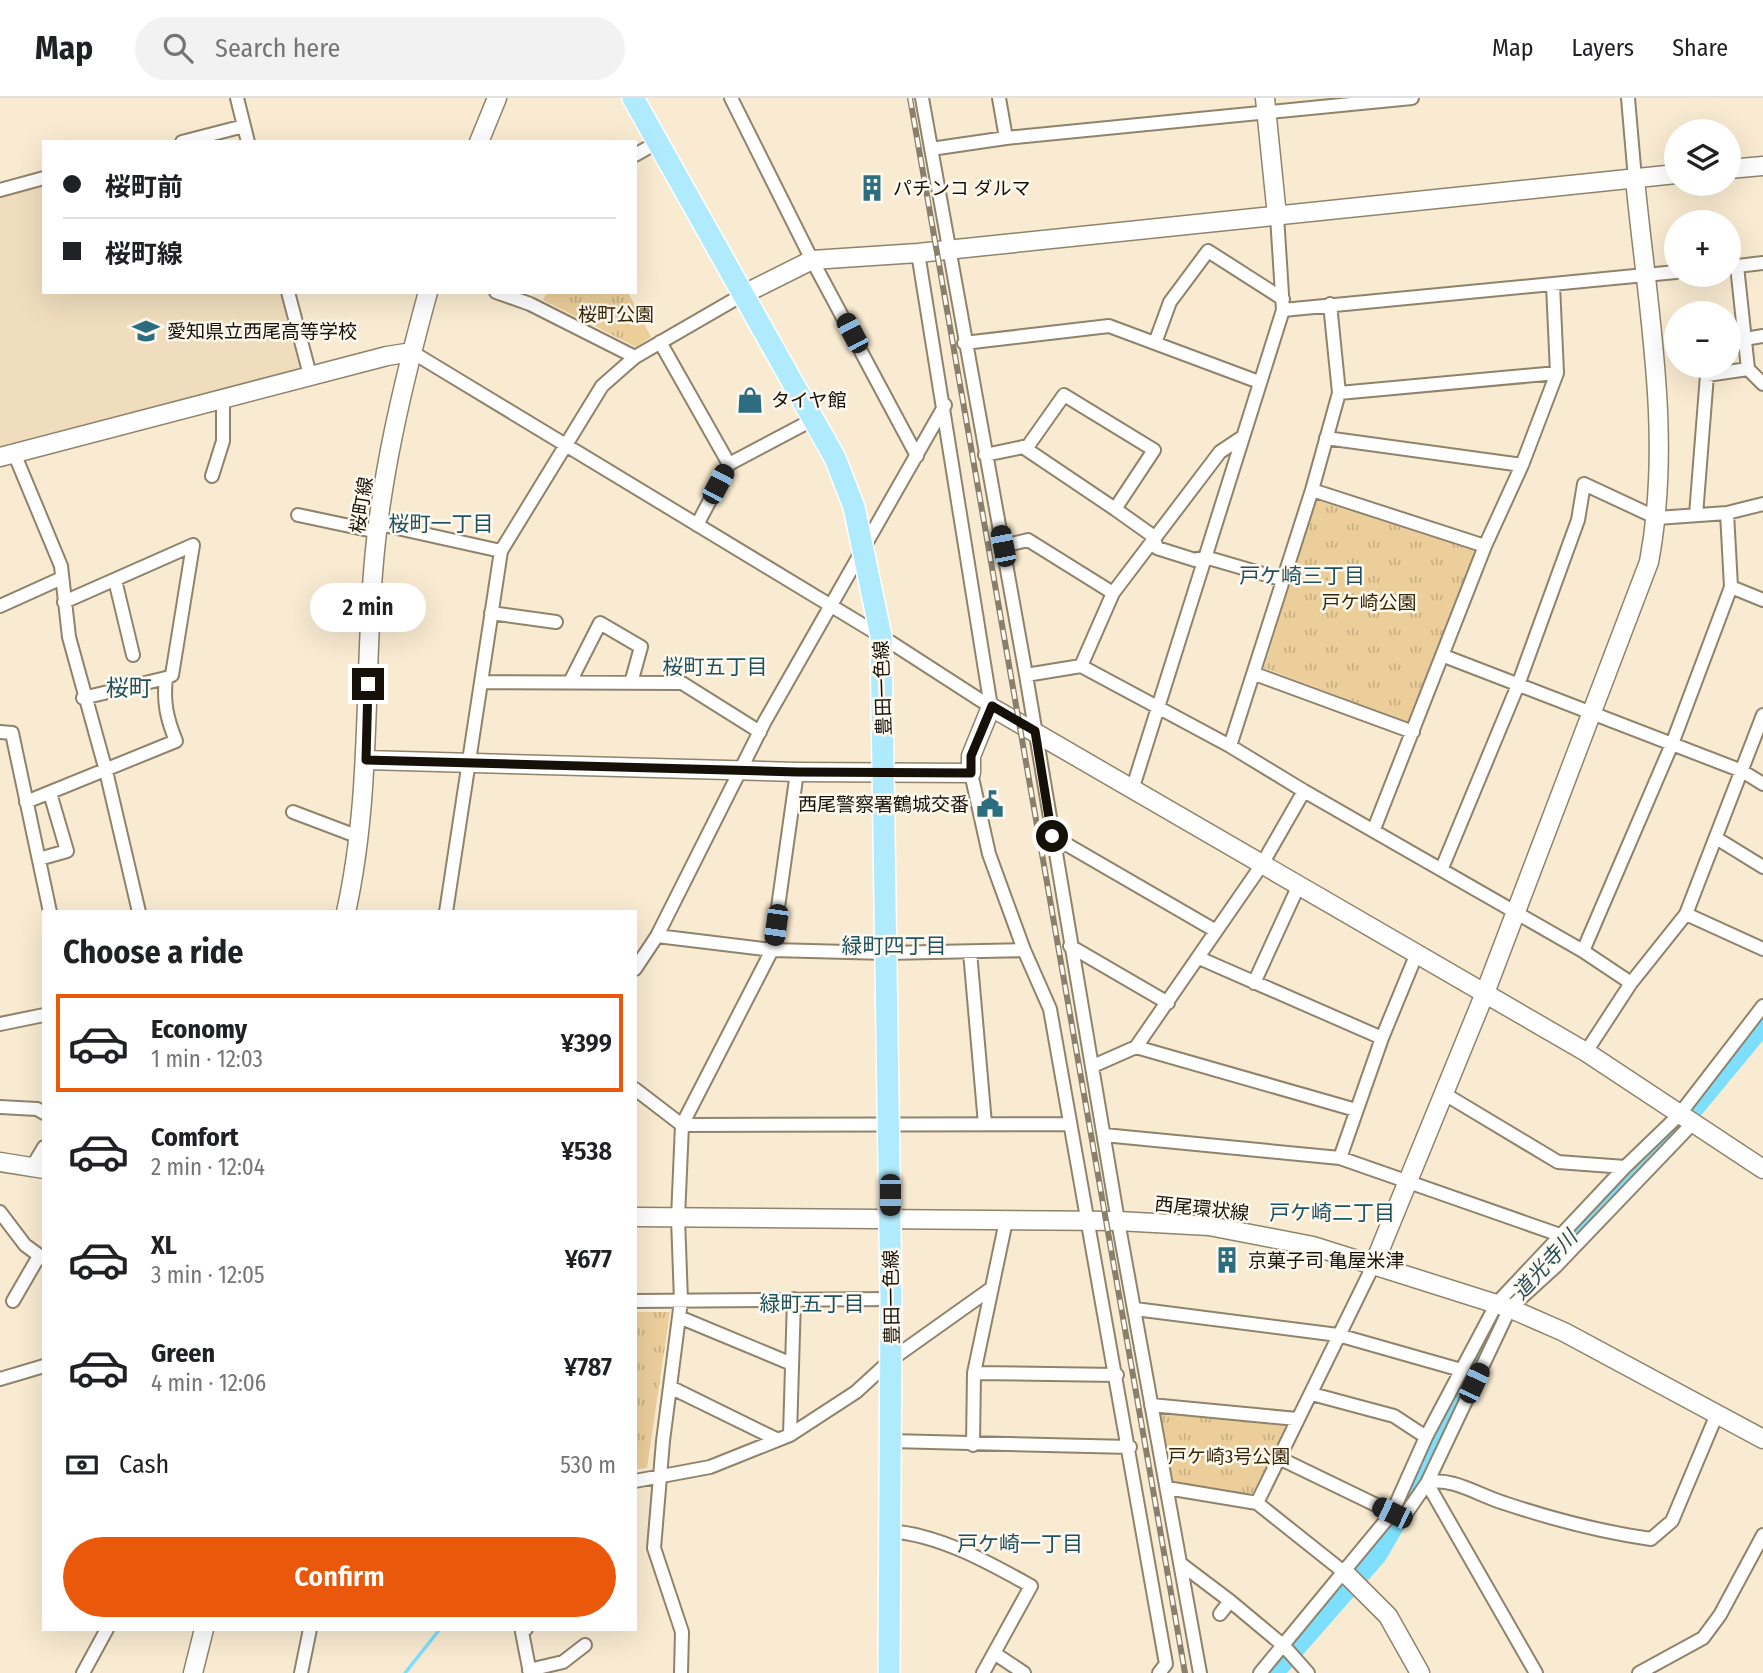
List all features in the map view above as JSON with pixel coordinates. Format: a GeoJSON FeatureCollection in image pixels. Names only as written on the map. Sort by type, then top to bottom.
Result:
{"type":"FeatureCollection","features":[{"type":"Feature","properties":{"kind":"main road","name":"豊田一色線"},"geometry":{"type":"LineString","coordinates":[[633,98],[816,418],[854,507],[881,636],[892,1359],[889,1673]]}},
{"type":"Feature","properties":{"kind":"street"},"geometry":{"type":"LineString","coordinates":[[237,98],[248,140]]}},
{"type":"Feature","properties":{"kind":"street"},"geometry":{"type":"LineString","coordinates":[[484,140],[497,98]]}},
{"type":"Feature","properties":{"kind":"street"},"geometry":{"type":"LineString","coordinates":[[731,98],[812,260],[917,456]]}},
{"type":"Feature","properties":{"kind":"street"},"geometry":{"type":"LineString","coordinates":[[922,98],[964,343],[1026,675],[1118,1221],[1200,1673]]}},
{"type":"Feature","properties":{"kind":"street"},"geometry":{"type":"LineString","coordinates":[[999,98],[1006,138]]}},
{"type":"Feature","properties":{"kind":"street"},"geometry":{"type":"LineString","coordinates":[[931,149],[1266,105],[1412,98]]}},
{"type":"Feature","properties":{"kind":"street"},"geometry":{"type":"LineString","coordinates":[[1257,1503],[1374,1264],[1485,993],[1649,562],[1657,518],[1661,446],[1628,98]]}},
{"type":"Feature","properties":{"kind":"street"},"geometry":{"type":"LineString","coordinates":[[1133,787],[1283,304],[1266,105]]}},
{"type":"Feature","properties":{"kind":"street"},"geometry":{"type":"LineString","coordinates":[[190,140],[244,125]]}},
{"type":"Feature","properties":{"kind":"street"},"geometry":{"type":"LineString","coordinates":[[637,154],[658,142]]}},
{"type":"Feature","properties":{"kind":"street"},"geometry":{"type":"LineString","coordinates":[[1741,168],[1763,166]]}},
{"type":"Feature","properties":{"kind":"street"},"geometry":{"type":"LineString","coordinates":[[446,910],[501,551],[603,386],[635,357],[744,294],[812,260],[918,253],[1664,175]]}},
{"type":"Feature","properties":{"kind":"street"},"geometry":{"type":"LineString","coordinates":[[0,190],[42,179]]}},
{"type":"Feature","properties":{"kind":"street"},"geometry":{"type":"LineString","coordinates":[[1155,343],[1170,302],[1208,251],[1283,304],[1330,304],[1664,273]]}},
{"type":"Feature","properties":{"kind":"street"},"geometry":{"type":"LineString","coordinates":[[918,253],[945,405],[992,706],[971,756],[971,773],[989,854],[1024,950],[1051,1009],[1086,1222],[1130,1447],[1164,1670]]}},
{"type":"Feature","properties":{"kind":"street"},"geometry":{"type":"LineString","coordinates":[[1741,265],[1763,263]]}},
{"type":"Feature","properties":{"kind":"street"},"geometry":{"type":"LineString","coordinates":[[1374,829],[1485,546],[1522,465],[1557,373],[1553,285]]}},
{"type":"Feature","properties":{"kind":"street"},"geometry":{"type":"LineString","coordinates":[[1736,287],[1748,369],[1763,384]]}},
{"type":"Feature","properties":{"kind":"street"},"geometry":{"type":"LineString","coordinates":[[289,294],[310,375]]}},
{"type":"Feature","properties":{"kind":"street","name":"桜町線"},"geometry":{"type":"LineString","coordinates":[[366,760],[373,573],[412,352],[427,294]]}},
{"type":"Feature","properties":{"kind":"street"},"geometry":{"type":"LineString","coordinates":[[508,294],[533,298],[635,357]]}},
{"type":"Feature","properties":{"kind":"street"},"geometry":{"type":"LineString","coordinates":[[1230,746],[1312,491],[1339,393],[1330,304]]}},
{"type":"Feature","properties":{"kind":"street"},"geometry":{"type":"LineString","coordinates":[[964,343],[1109,326],[1259,382]]}},
{"type":"Feature","properties":{"kind":"street"},"geometry":{"type":"LineString","coordinates":[[1745,339],[1763,336]]}},
{"type":"Feature","properties":{"kind":"street"},"geometry":{"type":"LineString","coordinates":[[660,342],[729,464]]}},
{"type":"Feature","properties":{"kind":"street"},"geometry":{"type":"LineString","coordinates":[[139,910],[106,771],[83,698],[55,545],[7,455],[310,375],[412,352],[992,706],[1133,787],[1261,866],[1586,1052],[1763,1169]]}},
{"type":"Feature","properties":{"kind":"street"},"geometry":{"type":"LineString","coordinates":[[1696,515],[1707,374],[1748,369]]}},
{"type":"Feature","properties":{"kind":"street"},"geometry":{"type":"LineString","coordinates":[[1339,393],[1557,373]]}},
{"type":"Feature","properties":{"kind":"street"},"geometry":{"type":"LineString","coordinates":[[985,455],[1028,446],[1064,395],[1154,450],[1115,509]]}},
{"type":"Feature","properties":{"kind":"street"},"geometry":{"type":"LineString","coordinates":[[212,476],[223,441],[222,398]]}},
{"type":"Feature","properties":{"kind":"street"},"geometry":{"type":"LineString","coordinates":[[637,965],[657,936],[760,732],[863,544],[945,405]]}},
{"type":"Feature","properties":{"kind":"street"},"geometry":{"type":"LineString","coordinates":[[697,525],[729,464],[816,418]]}},
{"type":"Feature","properties":{"kind":"street"},"geometry":{"type":"LineString","coordinates":[[1081,666],[1113,593],[1153,536],[1220,452],[1241,438]]}},
{"type":"Feature","properties":{"kind":"street"},"geometry":{"type":"LineString","coordinates":[[1326,438],[1522,465]]}},
{"type":"Feature","properties":{"kind":"street"},"geometry":{"type":"LineString","coordinates":[[1023,447],[1153,536],[1157,548],[1195,560],[1205,557],[1284,580]]}},
{"type":"Feature","properties":{"kind":"street"},"geometry":{"type":"LineString","coordinates":[[1442,868],[1518,685],[1578,520],[1584,484],[1657,518],[1727,513],[1763,504]]}},
{"type":"Feature","properties":{"kind":"street"},"geometry":{"type":"LineString","coordinates":[[1312,491],[1485,546]]}},
{"type":"Feature","properties":{"kind":"street"},"geometry":{"type":"LineString","coordinates":[[1583,951],[1672,744],[1731,587],[1727,513]]}},
{"type":"Feature","properties":{"kind":"street"},"geometry":{"type":"LineString","coordinates":[[298,515],[501,551]]}},
{"type":"Feature","properties":{"kind":"street"},"geometry":{"type":"LineString","coordinates":[[1003,546],[1028,540],[1113,593]]}},
{"type":"Feature","properties":{"kind":"street"},"geometry":{"type":"LineString","coordinates":[[64,602],[193,545],[172,675],[83,698]]}},
{"type":"Feature","properties":{"kind":"street"},"geometry":{"type":"LineString","coordinates":[[0,606],[62,578]]}},
{"type":"Feature","properties":{"kind":"street"},"geometry":{"type":"LineString","coordinates":[[115,580],[133,655]]}},
{"type":"Feature","properties":{"kind":"street"},"geometry":{"type":"LineString","coordinates":[[1731,587],[1763,600]]}},
{"type":"Feature","properties":{"kind":"street"},"geometry":{"type":"LineString","coordinates":[[491,613],[556,622]]}},
{"type":"Feature","properties":{"kind":"street"},"geometry":{"type":"LineString","coordinates":[[570,682],[600,623],[641,647],[631,683]]}},
{"type":"Feature","properties":{"kind":"street"},"geometry":{"type":"LineString","coordinates":[[1444,656],[1742,771],[1763,784]]}},
{"type":"Feature","properties":{"kind":"street"},"geometry":{"type":"LineString","coordinates":[[1026,675],[1081,666],[1157,705],[1304,792],[1442,868],[1515,914],[1583,951],[1631,983]]}},
{"type":"Feature","properties":{"kind":"street"},"geometry":{"type":"LineString","coordinates":[[1255,674],[1413,732]]}},
{"type":"Feature","properties":{"kind":"street"},"geometry":{"type":"LineString","coordinates":[[26,802],[176,741],[164,706],[166,678]]}},
{"type":"Feature","properties":{"kind":"street"},"geometry":{"type":"LineString","coordinates":[[481,682],[682,683],[760,732]]}},
{"type":"Feature","properties":{"kind":"street"},"geometry":{"type":"LineString","coordinates":[[1586,1052],[1631,983],[1686,914],[1763,715]]}},
{"type":"Feature","properties":{"kind":"street"},"geometry":{"type":"LineString","coordinates":[[0,732],[12,733],[50,910]]}},
{"type":"Feature","properties":{"kind":"street"},"geometry":{"type":"LineString","coordinates":[[346,910],[359,837],[366,760],[797,772],[971,773]]}},
{"type":"Feature","properties":{"kind":"street"},"geometry":{"type":"LineString","coordinates":[[681,1673],[682,1632],[654,1548],[659,1478],[681,1300],[678,1218],[682,1125],[772,950],[797,772]]}},
{"type":"Feature","properties":{"kind":"street"},"geometry":{"type":"LineString","coordinates":[[1093,1066],[1136,1047],[1261,866],[1304,792]]}},
{"type":"Feature","properties":{"kind":"street"},"geometry":{"type":"LineString","coordinates":[[40,859],[66,851],[50,793]]}},
{"type":"Feature","properties":{"kind":"street"},"geometry":{"type":"LineString","coordinates":[[293,812],[359,837]]}},
{"type":"Feature","properties":{"kind":"street"},"geometry":{"type":"LineString","coordinates":[[1052,836],[1216,931]]}},
{"type":"Feature","properties":{"kind":"street"},"geometry":{"type":"LineString","coordinates":[[1716,838],[1763,866]]}},
{"type":"Feature","properties":{"kind":"street"},"geometry":{"type":"LineString","coordinates":[[1254,983],[1298,887]]}},
{"type":"Feature","properties":{"kind":"street"},"geometry":{"type":"LineString","coordinates":[[1686,914],[1763,949]]}},
{"type":"Feature","properties":{"kind":"street"},"geometry":{"type":"LineString","coordinates":[[657,936],[772,950],[886,953],[1024,950]]}},
{"type":"Feature","properties":{"kind":"street"},"geometry":{"type":"LineString","coordinates":[[1070,946],[1168,1003]]}},
{"type":"Feature","properties":{"kind":"street"},"geometry":{"type":"LineString","coordinates":[[970,952],[985,1124]]}},
{"type":"Feature","properties":{"kind":"street"},"geometry":{"type":"LineString","coordinates":[[1340,1158],[1382,1038],[1417,953]]}},
{"type":"Feature","properties":{"kind":"street"},"geometry":{"type":"LineString","coordinates":[[1199,958],[1382,1038]]}},
{"type":"Feature","properties":{"kind":"street"},"geometry":{"type":"LineString","coordinates":[[1260,1673],[1396,1515],[1427,1483],[1503,1306],[1556,1266],[1686,1119],[1763,1006]]}},
{"type":"Feature","properties":{"kind":"street"},"geometry":{"type":"LineString","coordinates":[[0,1024],[42,1015]]}},
{"type":"Feature","properties":{"kind":"street"},"geometry":{"type":"LineString","coordinates":[[1136,1047],[1356,1110]]}},
{"type":"Feature","properties":{"kind":"street"},"geometry":{"type":"LineString","coordinates":[[637,1091],[682,1125],[1069,1124]]}},
{"type":"Feature","properties":{"kind":"street"},"geometry":{"type":"LineString","coordinates":[[1443,1093],[1558,1162],[1625,1167]]}},
{"type":"Feature","properties":{"kind":"street"},"geometry":{"type":"LineString","coordinates":[[0,1107],[37,1109],[42,1112]]}},
{"type":"Feature","properties":{"kind":"street"},"geometry":{"type":"LineString","coordinates":[[1396,1515],[1426,1437],[1461,1370],[1503,1306],[1560,1235],[1625,1167],[1686,1119]]}},
{"type":"Feature","properties":{"kind":"street"},"geometry":{"type":"LineString","coordinates":[[1104,1135],[1340,1158],[1560,1235]]}},
{"type":"Feature","properties":{"kind":"street"},"geometry":{"type":"LineString","coordinates":[[0,1162],[38,1168]]}},
{"type":"Feature","properties":{"kind":"street"},"geometry":{"type":"LineString","coordinates":[[0,1212],[25,1245],[41,1258],[13,1300]]}},
{"type":"Feature","properties":{"kind":"street","name":"西尾環状線"},"geometry":{"type":"LineString","coordinates":[[637,1217],[1118,1221],[1209,1226],[1313,1246],[1503,1306],[1564,1332],[1763,1439]]}},
{"type":"Feature","properties":{"kind":"street"},"geometry":{"type":"LineString","coordinates":[[973,1445],[974,1373],[989,1290],[1006,1221]]}},
{"type":"Feature","properties":{"kind":"street"},"geometry":{"type":"LineString","coordinates":[[637,1481],[710,1467],[790,1435],[856,1392],[892,1359],[989,1290]]}},
{"type":"Feature","properties":{"kind":"street"},"geometry":{"type":"LineString","coordinates":[[790,1435],[794,1299]]}},
{"type":"Feature","properties":{"kind":"street"},"geometry":{"type":"LineString","coordinates":[[637,1301],[891,1299]]}},
{"type":"Feature","properties":{"kind":"street"},"geometry":{"type":"LineString","coordinates":[[1135,1309],[1338,1335],[1461,1370]]}},
{"type":"Feature","properties":{"kind":"street"},"geometry":{"type":"LineString","coordinates":[[679,1317],[793,1364]]}},
{"type":"Feature","properties":{"kind":"street"},"geometry":{"type":"LineString","coordinates":[[0,1379],[42,1367]]}},
{"type":"Feature","properties":{"kind":"street"},"geometry":{"type":"LineString","coordinates":[[974,1373],[1117,1375]]}},
{"type":"Feature","properties":{"kind":"street"},"geometry":{"type":"LineString","coordinates":[[670,1387],[776,1439]]}},
{"type":"Feature","properties":{"kind":"street"},"geometry":{"type":"LineString","coordinates":[[1311,1394],[1394,1416],[1426,1437]]}},
{"type":"Feature","properties":{"kind":"street"},"geometry":{"type":"LineString","coordinates":[[1151,1405],[1297,1419]]}},
{"type":"Feature","properties":{"kind":"street"},"geometry":{"type":"LineString","coordinates":[[1427,1483],[1439,1480],[1575,1524],[1651,1539],[1672,1521],[1717,1414]]}},
{"type":"Feature","properties":{"kind":"street"},"geometry":{"type":"LineString","coordinates":[[891,1441],[1130,1447]]}},
{"type":"Feature","properties":{"kind":"street"},"geometry":{"type":"LineString","coordinates":[[1279,1458],[1396,1515]]}},
{"type":"Feature","properties":{"kind":"street"},"geometry":{"type":"LineString","coordinates":[[1427,1483],[1536,1673]]}},
{"type":"Feature","properties":{"kind":"street"},"geometry":{"type":"LineString","coordinates":[[1167,1488],[1257,1503],[1346,1573],[1388,1616],[1420,1673]]}},
{"type":"Feature","properties":{"kind":"street"},"geometry":{"type":"LineString","coordinates":[[890,1531],[905,1532],[976,1556],[1031,1586],[983,1673]]}},
{"type":"Feature","properties":{"kind":"street"},"geometry":{"type":"LineString","coordinates":[[1639,1673],[1703,1638],[1720,1615],[1763,1535]]}},
{"type":"Feature","properties":{"kind":"street"},"geometry":{"type":"LineString","coordinates":[[1181,1564],[1284,1646],[1307,1671]]}},
{"type":"Feature","properties":{"kind":"street"},"geometry":{"type":"LineString","coordinates":[[1220,1615],[1230,1601]]}},
{"type":"Feature","properties":{"kind":"street"},"geometry":{"type":"LineString","coordinates":[[83,1673],[106,1631]]}},
{"type":"Feature","properties":{"kind":"street"},"geometry":{"type":"LineString","coordinates":[[193,1673],[204,1631]]}},
{"type":"Feature","properties":{"kind":"street"},"geometry":{"type":"LineString","coordinates":[[302,1673],[310,1631]]}},
{"type":"Feature","properties":{"kind":"street"},"geometry":{"type":"LineString","coordinates":[[523,1631],[529,1671],[563,1662],[585,1645]]}},
{"type":"Feature","properties":{"kind":"street"},"geometry":{"type":"LineString","coordinates":[[994,1653],[1024,1673]]}},
{"type":"Feature","properties":{"kind":"shaded area","name":"愛知県立西尾高等学校"},"geometry":{"type":"Polygon","coordinates":[[[42,184],[42,294],[283,294],[303,370],[0,450],[0,194],[42,184]]]}},
{"type":"Feature","properties":{"kind":"green space","name":"桜町公園"},"geometry":{"type":"Polygon","coordinates":[[[546,294],[629,294],[651,337],[636,347],[543,300],[546,294]]]}},
{"type":"Feature","properties":{"kind":"green space","name":"戸ケ崎公園"},"geometry":{"type":"Polygon","coordinates":[[[1316,500],[1475,551],[1408,722],[1264,668],[1316,500]]]}},
{"type":"Feature","properties":{"kind":"green space"},"geometry":{"type":"Polygon","coordinates":[[[637,1312],[670,1312],[647,1468],[637,1469],[637,1312]]]}},
{"type":"Feature","properties":{"kind":"green space","name":"戸ケ崎3号公園"},"geometry":{"type":"Polygon","coordinates":[[[1159,1411],[1288,1425],[1252,1496],[1173,1484],[1159,1411]]]}},
{"type":"Feature","properties":{"kind":"waterway","name":"道光寺川"},"geometry":{"type":"LineString","coordinates":[[1273,1673],[1377,1554],[1420,1480],[1441,1431],[1517,1290],[1696,1105],[1763,1024]]}},
{"type":"Feature","properties":{"kind":"waterway"},"geometry":{"type":"LineString","coordinates":[[405,1673],[438,1631]]}},
{"type":"Feature","properties":{"kind":"railway"},"geometry":{"type":"LineString","coordinates":[[910,98],[1185,1673]]}},
{"type":"Feature","properties":{"kind":"place","name":"パチンコ ダルマ"},"geometry":{"type":"Point","coordinates":[872,188]}},
{"type":"Feature","properties":{"kind":"place","name":"愛知県立西尾高等学校"},"geometry":{"type":"Point","coordinates":[146,331]}},
{"type":"Feature","properties":{"kind":"place","name":"タイヤ館"},"geometry":{"type":"Point","coordinates":[750,400]}},
{"type":"Feature","properties":{"kind":"place","name":"西尾警察署鶴城交番"},"geometry":{"type":"Point","coordinates":[990,804]}},
{"type":"Feature","properties":{"kind":"place","name":"京菓子司 亀屋米津"},"geometry":{"type":"Point","coordinates":[1227,1260]}},
{"type":"Feature","properties":{"kind":"district","name":"桜町一丁目"},"geometry":{"type":"Point","coordinates":[441,524]}},
{"type":"Feature","properties":{"kind":"district","name":"戸ケ崎三丁目"},"geometry":{"type":"Point","coordinates":[1302,576]}},
{"type":"Feature","properties":{"kind":"district","name":"桜町五丁目"},"geometry":{"type":"Point","coordinates":[715,667]}},
{"type":"Feature","properties":{"kind":"district","name":"桜町"},"geometry":{"type":"Point","coordinates":[129,688]}},
{"type":"Feature","properties":{"kind":"district","name":"緑町四丁目"},"geometry":{"type":"Point","coordinates":[894,946]}},
{"type":"Feature","properties":{"kind":"district","name":"戸ケ崎二丁目"},"geometry":{"type":"Point","coordinates":[1332,1213]}},
{"type":"Feature","properties":{"kind":"district","name":"緑町五丁目"},"geometry":{"type":"Point","coordinates":[812,1304]}},
{"type":"Feature","properties":{"kind":"district","name":"戸ケ崎一丁目"},"geometry":{"type":"Point","coordinates":[1020,1544]}},
{"type":"Feature","properties":{"kind":"route"},"geometry":{"type":"LineString","coordinates":[[368,684],[366,760],[797,772],[971,773],[971,756],[992,706],[1035,731],[1052,836]]}}]}
